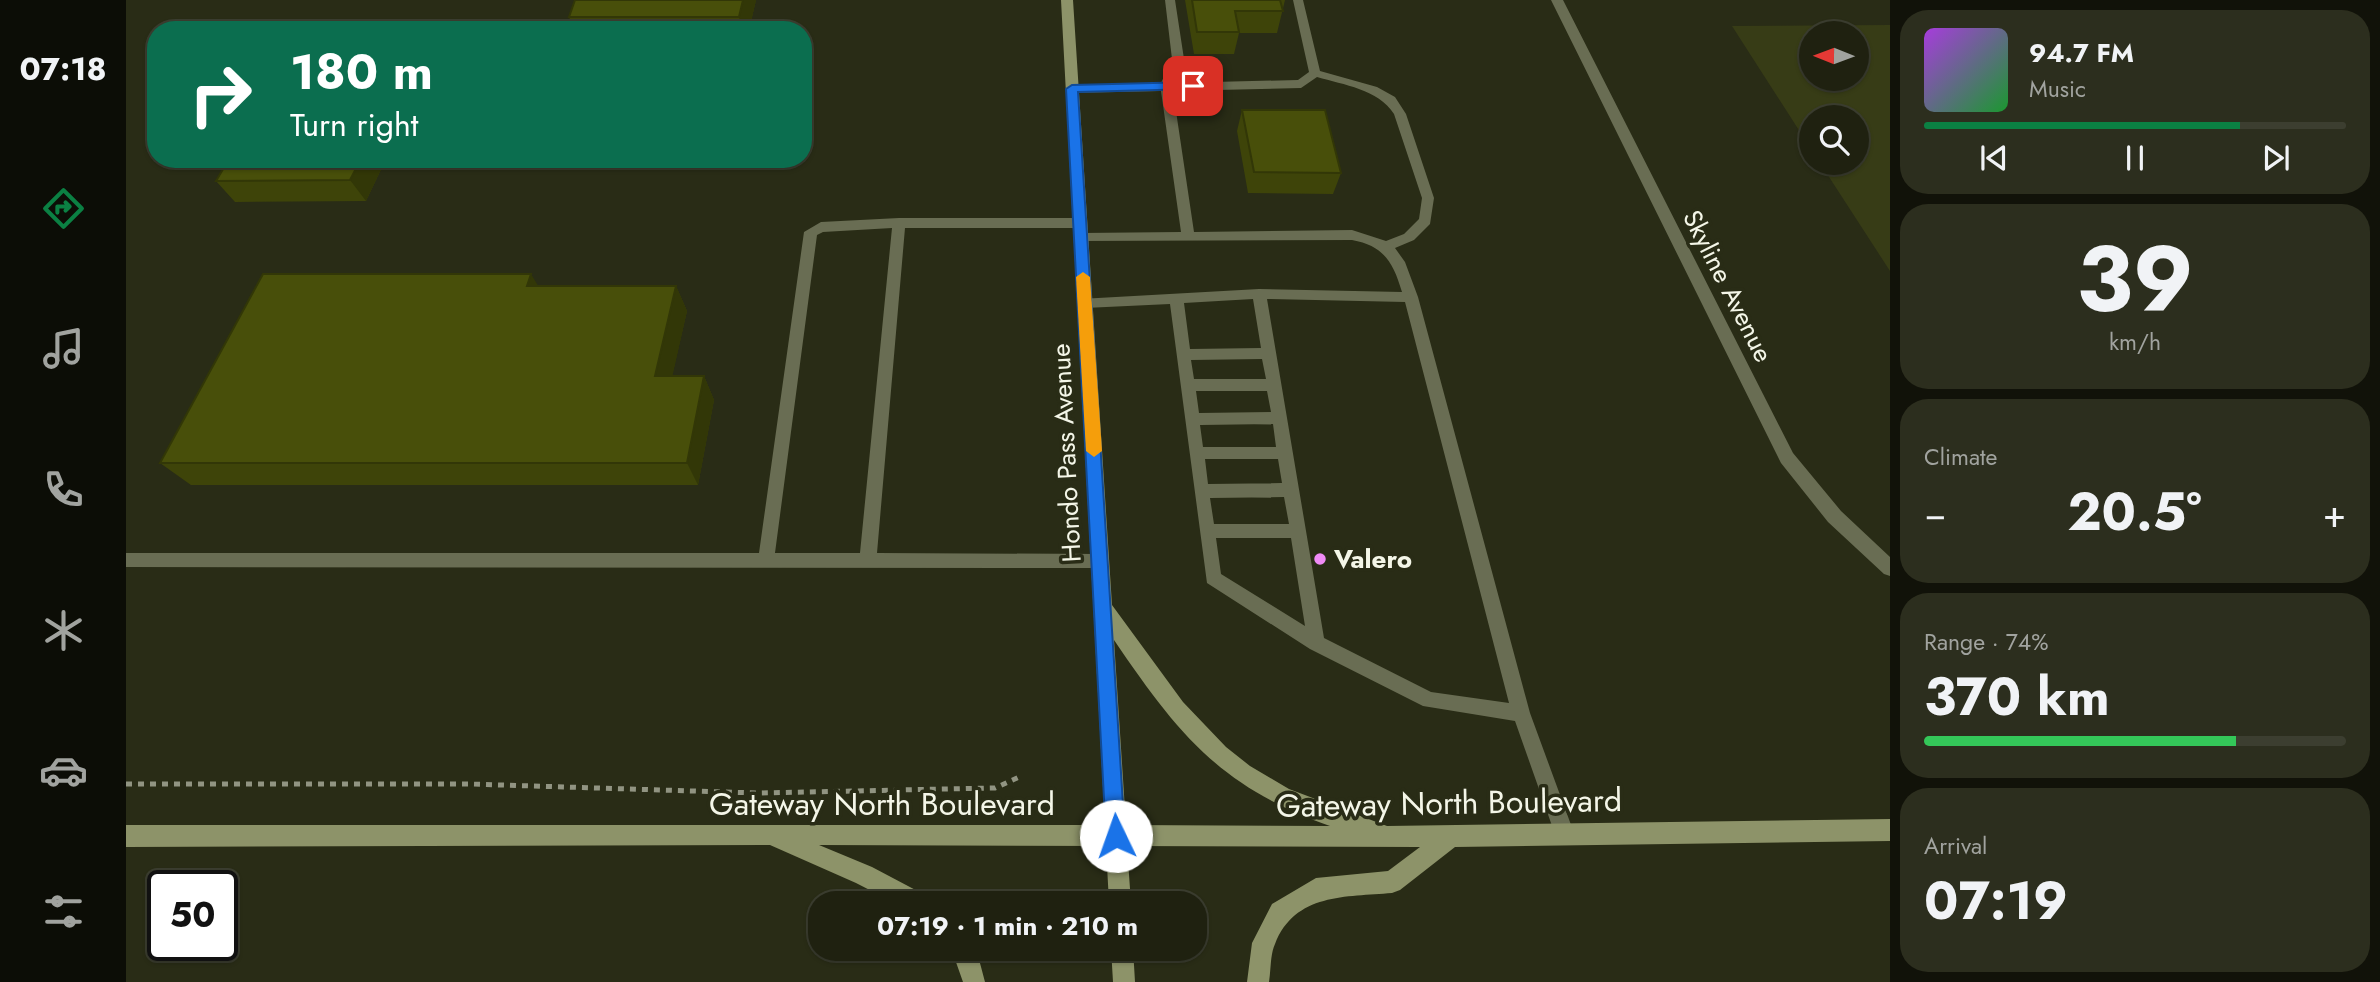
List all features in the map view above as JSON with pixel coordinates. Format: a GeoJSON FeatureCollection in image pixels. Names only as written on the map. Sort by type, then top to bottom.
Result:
{"type":"FeatureCollection","features":[{"type":"Feature","properties":{"kind":"main road","name":"Hondo Pass Avenue"},"geometry":{"type":"LineString","coordinates":[[1066,0],[1119,891]]}},
{"type":"Feature","properties":{"kind":"main road"},"geometry":{"type":"LineString","coordinates":[[1103,608],[1161,692],[1204,741],[1227,762],[1270,790],[1389,837]]}},
{"type":"Feature","properties":{"kind":"main road","name":"Gateway North Boulevard"},"geometry":{"type":"LineString","coordinates":[[126,836],[769,834],[1389,837],[1890,830]]}},
{"type":"Feature","properties":{"kind":"main road"},"geometry":{"type":"LineString","coordinates":[[769,834],[898,891]]}},
{"type":"Feature","properties":{"kind":"main road"},"geometry":{"type":"LineString","coordinates":[[1258,982],[1263,943],[1280,912],[1316,889],[1392,882],[1452,836]]}},
{"type":"Feature","properties":{"kind":"main road"},"geometry":{"type":"LineString","coordinates":[[969,961],[974,982]]}},
{"type":"Feature","properties":{"kind":"main road"},"geometry":{"type":"LineString","coordinates":[[1123,961],[1124,982]]}},
{"type":"Feature","properties":{"kind":"street","name":"Skyline Avenue"},"geometry":{"type":"LineString","coordinates":[[1557,0],[1787,458],[1811,493],[1840,525],[1890,568]]}},
{"type":"Feature","properties":{"kind":"lane"},"geometry":{"type":"LineString","coordinates":[[1170,0],[1178,59],[1166,86],[1188,237]]}},
{"type":"Feature","properties":{"kind":"lane"},"geometry":{"type":"LineString","coordinates":[[1298,0],[1315,73]]}},
{"type":"Feature","properties":{"kind":"lane"},"geometry":{"type":"LineString","coordinates":[[1072,89],[1301,84],[1315,73]]}},
{"type":"Feature","properties":{"kind":"lane"},"geometry":{"type":"LineString","coordinates":[[1315,73],[1373,90],[1391,100],[1400,114],[1428,198],[1425,220],[1409,237],[1387,246]]}},
{"type":"Feature","properties":{"kind":"lane"},"geometry":{"type":"LineString","coordinates":[[868,560],[899,223]]}},
{"type":"Feature","properties":{"kind":"lane"},"geometry":{"type":"LineString","coordinates":[[766,561],[811,232],[821,227],[899,223],[1188,237],[1352,235],[1373,238],[1387,246],[1399,261],[1411,297],[1521,713],[1564,833]]}},
{"type":"Feature","properties":{"kind":"lane"},"geometry":{"type":"LineString","coordinates":[[1085,303],[1259,294],[1411,297]]}},
{"type":"Feature","properties":{"kind":"lane"},"geometry":{"type":"LineString","coordinates":[[1259,294],[1316,643]]}},
{"type":"Feature","properties":{"kind":"lane"},"geometry":{"type":"LineString","coordinates":[[1176,298],[1213,578],[1316,643],[1429,699],[1521,713]]}},
{"type":"Feature","properties":{"kind":"lane"},"geometry":{"type":"LineString","coordinates":[[1183,355],[1268,354]]}},
{"type":"Feature","properties":{"kind":"lane"},"geometry":{"type":"LineString","coordinates":[[1187,385],[1273,386]]}},
{"type":"Feature","properties":{"kind":"lane"},"geometry":{"type":"LineString","coordinates":[[1192,419],[1279,418]]}},
{"type":"Feature","properties":{"kind":"lane"},"geometry":{"type":"LineString","coordinates":[[1196,453],[1284,453]]}},
{"type":"Feature","properties":{"kind":"lane"},"geometry":{"type":"LineString","coordinates":[[1201,491],[1291,490]]}},
{"type":"Feature","properties":{"kind":"lane"},"geometry":{"type":"LineString","coordinates":[[1207,530],[1298,531]]}},
{"type":"Feature","properties":{"kind":"lane"},"geometry":{"type":"LineString","coordinates":[[126,560],[1100,561]]}},
{"type":"Feature","properties":{"kind":"path"},"geometry":{"type":"LineString","coordinates":[[126,784],[470,784],[757,793],[995,789],[1019,777]]}},
{"type":"Feature","properties":{"kind":"green space"},"geometry":{"type":"Polygon","coordinates":[[[1869,25],[1890,25],[1890,271],[1828,175],[1869,175],[1869,105],[1799,105],[1799,130],[1732,26],[1799,26],[1799,91],[1869,91],[1869,25]]]}},
{"type":"Feature","properties":{"kind":"building"},"geometry":{"type":"Polygon","coordinates":[[[575,0],[743,0],[739,17],[569,17],[575,0]]]}},
{"type":"Feature","properties":{"kind":"building"},"geometry":{"type":"Polygon","coordinates":[[[1192,0],[1280,0],[1283,11],[1235,11],[1239,32],[1197,32],[1192,0]]]}},
{"type":"Feature","properties":{"kind":"building"},"geometry":{"type":"Polygon","coordinates":[[[1242,110],[1325,110],[1341,173],[1254,172],[1242,110]]]}},
{"type":"Feature","properties":{"kind":"building"},"geometry":{"type":"Polygon","coordinates":[[[224,168],[356,168],[350,180],[216,181],[224,168]]]}},
{"type":"Feature","properties":{"kind":"building"},"geometry":{"type":"Polygon","coordinates":[[[263,274],[531,274],[527,286],[676,286],[655,376],[704,376],[687,463],[160,463],[263,274]]]}},
{"type":"Feature","properties":{"kind":"slow traffic"},"geometry":{"type":"LineString","coordinates":[[1083,277],[1094,451]]}},
{"type":"Feature","properties":{"kind":"place","name":"Valero"},"geometry":{"type":"Point","coordinates":[1320,559]}},
{"type":"Feature","properties":{"kind":"route"},"geometry":{"type":"LineString","coordinates":[[1116,836],[1072,89],[1193,86]]}}]}
